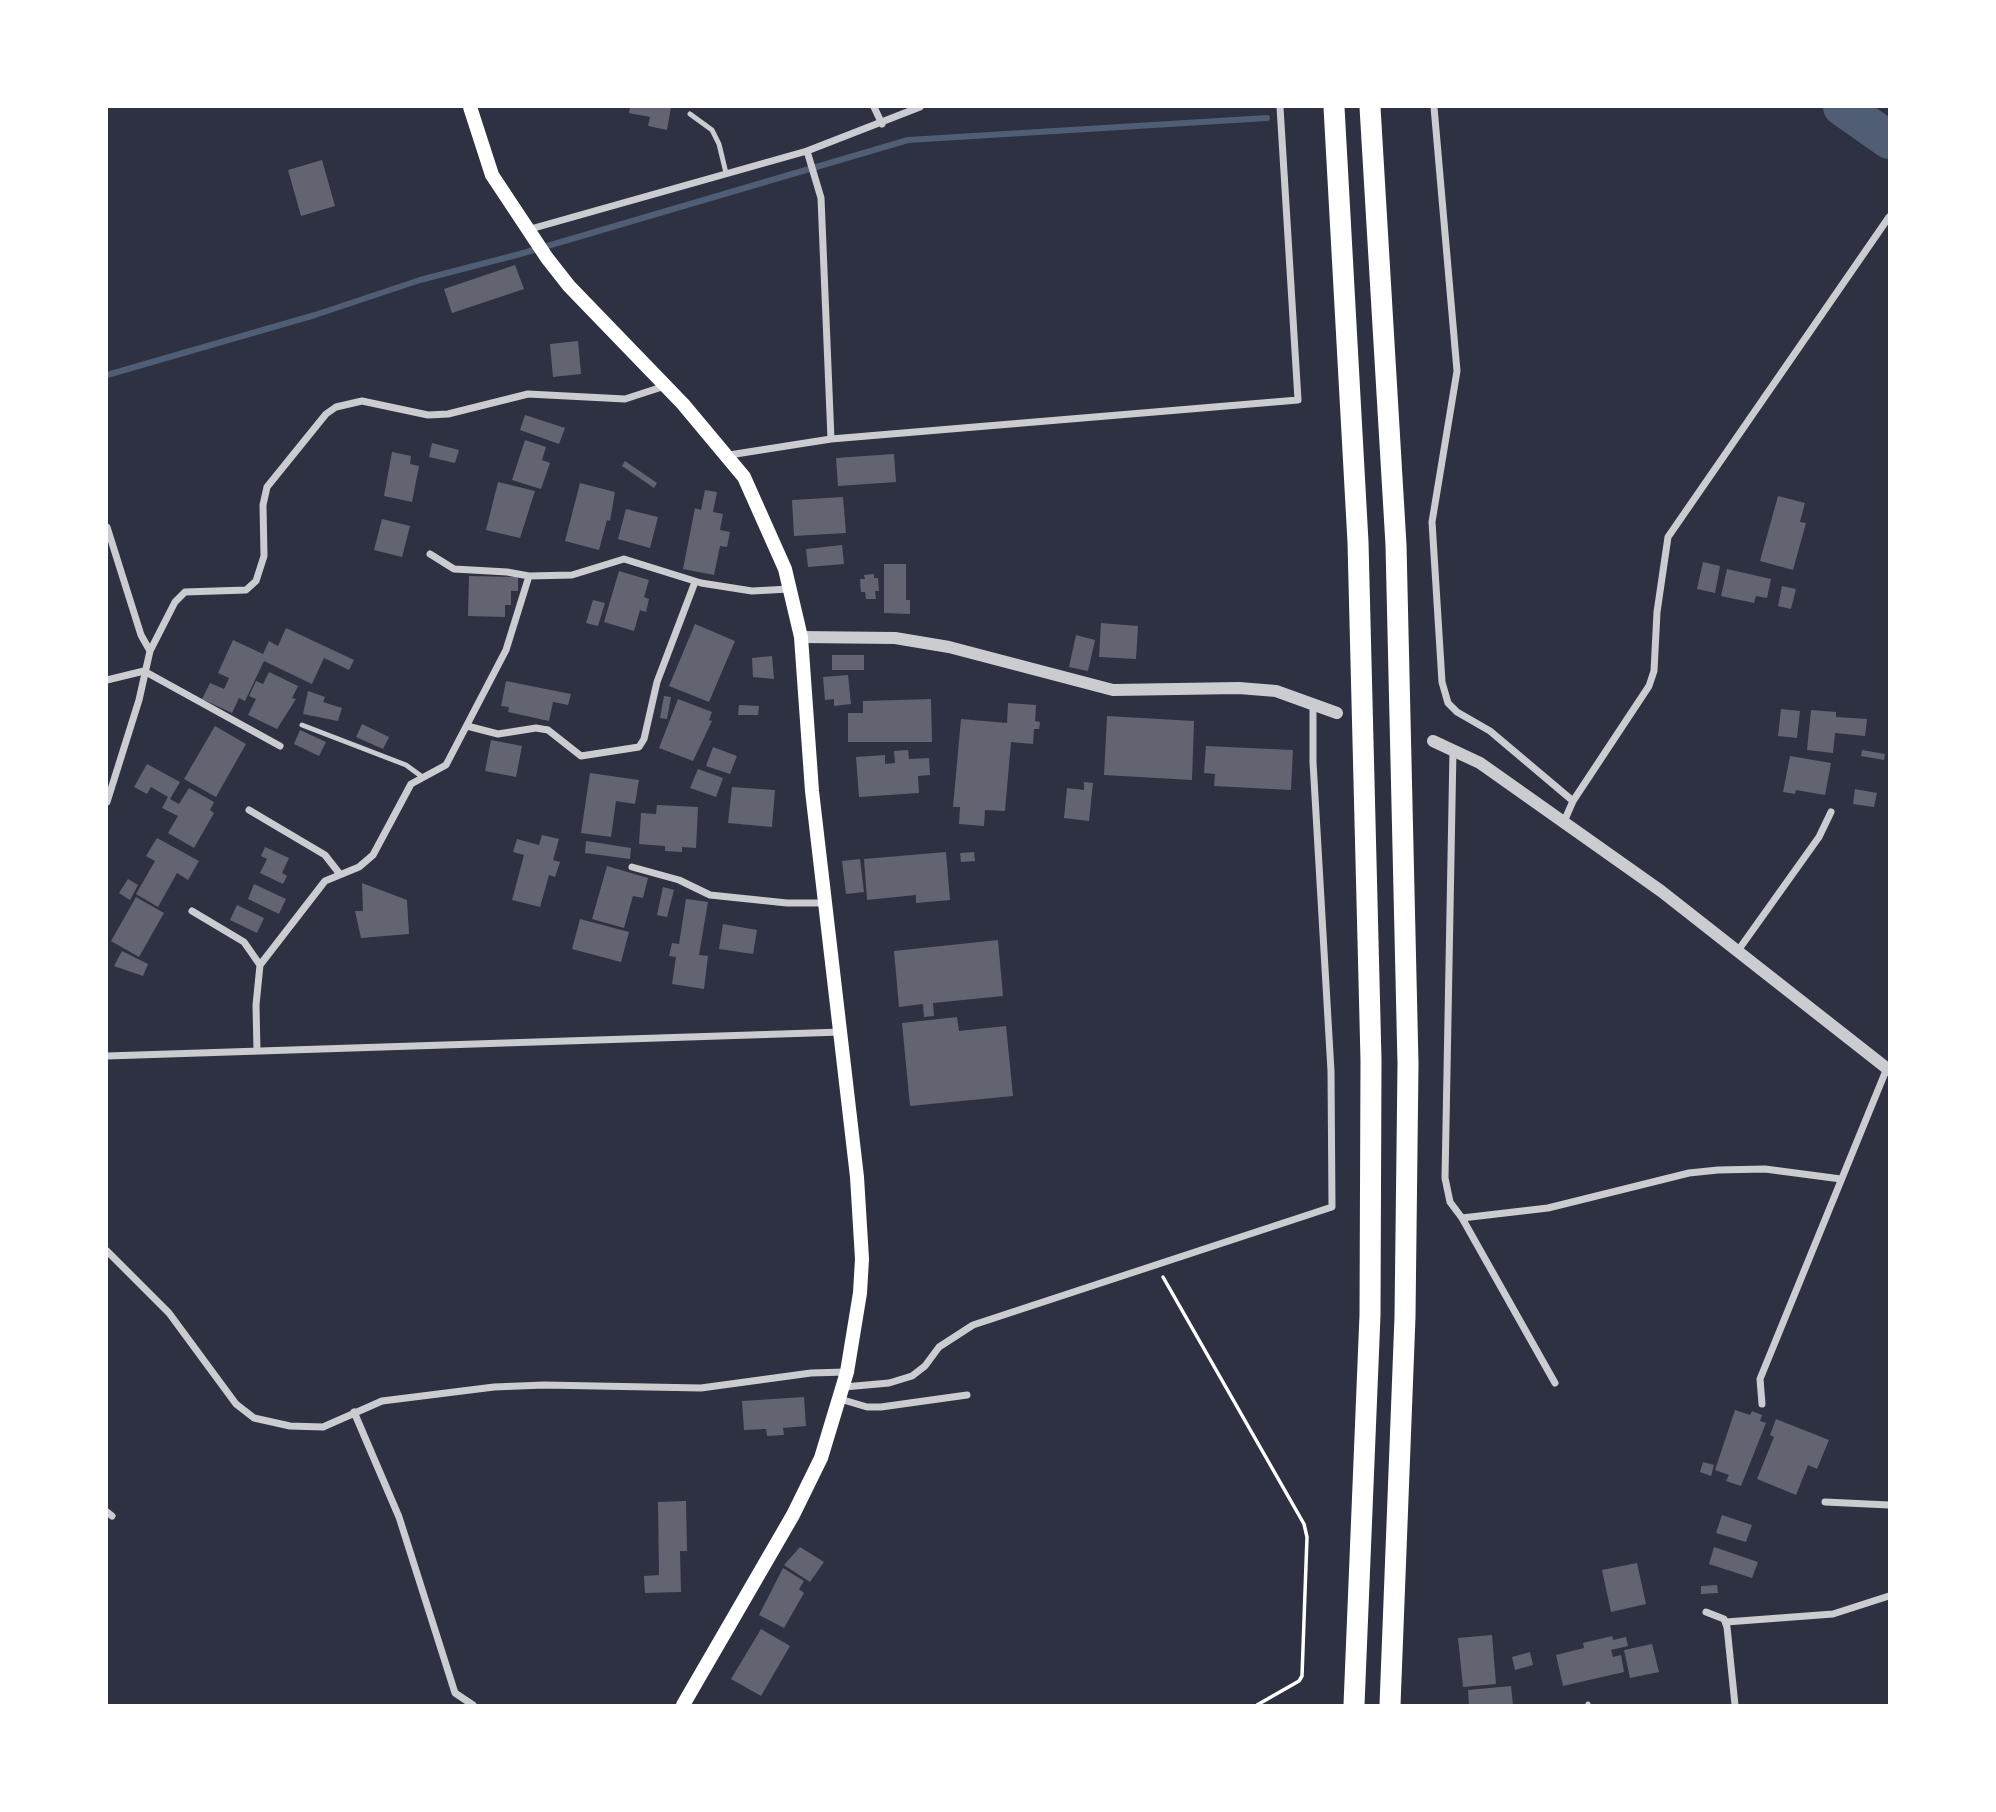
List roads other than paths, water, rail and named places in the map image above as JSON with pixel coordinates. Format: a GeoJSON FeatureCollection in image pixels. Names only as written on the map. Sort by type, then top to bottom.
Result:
{"type":"FeatureCollection","features":[{"type":"Feature","properties":{"kind":"highway"},"geometry":{"type":"LineString","coordinates":[[1334,107],[1358,542],[1371,1060],[1370,1315],[1354,1705]]}},
{"type":"Feature","properties":{"kind":"highway"},"geometry":{"type":"LineString","coordinates":[[1370,107],[1396,545],[1408,1063],[1405,1317],[1390,1705]]}},
{"type":"Feature","properties":{"kind":"main road"},"geometry":{"type":"LineString","coordinates":[[470,107],[492,176],[547,258],[569,286],[729,456],[760,506],[791,589],[801,638],[812,792],[842,1031],[862,1259],[843,1386],[821,1458],[793,1515],[683,1705]]}},
{"type":"Feature","properties":{"kind":"street"},"geometry":{"type":"LineString","coordinates":[[874,107],[882,124]]}},
{"type":"Feature","properties":{"kind":"street"},"geometry":{"type":"LineString","coordinates":[[530,234],[726,173],[807,151],[920,107]]}},
{"type":"Feature","properties":{"kind":"street"},"geometry":{"type":"LineString","coordinates":[[729,456],[831,439],[1298,400],[1280,107]]}},
{"type":"Feature","properties":{"kind":"street"},"geometry":{"type":"LineString","coordinates":[[1434,107],[1457,371],[1432,522],[1442,682],[1448,703],[1457,712],[1490,731],[1573,801]]}},
{"type":"Feature","properties":{"kind":"street"},"geometry":{"type":"LineString","coordinates":[[807,151],[821,198],[831,439]]}},
{"type":"Feature","properties":{"kind":"street"},"geometry":{"type":"LineString","coordinates":[[1563,824],[1573,801],[1649,685],[1654,671],[1657,612],[1668,537],[1889,217]]}},
{"type":"Feature","properties":{"kind":"street"},"geometry":{"type":"LineString","coordinates":[[107,802],[139,700],[150,651],[175,601],[185,592],[246,590],[256,581],[264,556],[262,505],[267,487],[318,423],[337,407],[362,401],[428,415],[448,414],[528,394],[625,399],[666,386]]}},
{"type":"Feature","properties":{"kind":"street"},"geometry":{"type":"LineString","coordinates":[[107,527],[141,635],[150,651]]}},
{"type":"Feature","properties":{"kind":"street"},"geometry":{"type":"LineString","coordinates":[[430,554],[454,569],[529,576],[572,575],[624,559],[695,582],[752,591],[791,589]]}},
{"type":"Feature","properties":{"kind":"street"},"geometry":{"type":"LineString","coordinates":[[257,1051],[256,1005],[260,965],[326,881],[359,867],[373,855],[411,784],[421,776],[446,765],[506,650],[529,576]]}},
{"type":"Feature","properties":{"kind":"street"},"geometry":{"type":"LineString","coordinates":[[467,726],[498,734],[536,728],[548,730],[581,756],[639,747],[644,739],[657,682],[695,582]]}},
{"type":"Feature","properties":{"kind":"street"},"geometry":{"type":"LineString","coordinates":[[801,638],[844,635],[895,638],[949,648],[1113,690],[1239,688],[1276,691],[1337,713]]}},
{"type":"Feature","properties":{"kind":"street"},"geometry":{"type":"LineString","coordinates":[[107,680],[144,671],[280,746]]}},
{"type":"Feature","properties":{"kind":"street"},"geometry":{"type":"LineString","coordinates":[[843,1386],[889,1383],[912,1376],[939,1347],[973,1325],[1332,1207],[1331,1071],[1312,762],[1313,703]]}},
{"type":"Feature","properties":{"kind":"street"},"geometry":{"type":"LineString","coordinates":[[1433,741],[1480,763],[1661,891],[1888,1069],[1760,1379],[1762,1404]]}},
{"type":"Feature","properties":{"kind":"street"},"geometry":{"type":"LineString","coordinates":[[1453,751],[1445,1178],[1450,1202],[1462,1218],[1555,1383]]}},
{"type":"Feature","properties":{"kind":"street"},"geometry":{"type":"LineString","coordinates":[[249,810],[325,855],[340,873]]}},
{"type":"Feature","properties":{"kind":"street"},"geometry":{"type":"LineString","coordinates":[[1737,952],[1819,837],[1831,812]]}},
{"type":"Feature","properties":{"kind":"street"},"geometry":{"type":"LineString","coordinates":[[632,867],[678,880],[710,895],[787,903],[826,903]]}},
{"type":"Feature","properties":{"kind":"street"},"geometry":{"type":"LineString","coordinates":[[192,911],[244,942],[260,965]]}},
{"type":"Feature","properties":{"kind":"street"},"geometry":{"type":"LineString","coordinates":[[107,1056],[842,1031]]}},
{"type":"Feature","properties":{"kind":"street"},"geometry":{"type":"LineString","coordinates":[[1462,1218],[1548,1208],[1689,1173],[1718,1170],[1765,1169],[1841,1179]]}},
{"type":"Feature","properties":{"kind":"street"},"geometry":{"type":"LineString","coordinates":[[107,1251],[169,1313],[245,1413],[273,1423],[308,1429],[323,1427],[382,1401],[544,1385],[701,1388],[811,1373],[843,1386],[867,1407],[967,1395]]}},
{"type":"Feature","properties":{"kind":"street"},"geometry":{"type":"LineString","coordinates":[[354,1412],[399,1517],[455,1693],[472,1705]]}},
{"type":"Feature","properties":{"kind":"street"},"geometry":{"type":"LineString","coordinates":[[1825,1502],[1889,1506]]}},
{"type":"Feature","properties":{"kind":"street"},"geometry":{"type":"LineString","coordinates":[[1706,1612],[1726,1622],[1833,1614],[1889,1596]]}},
{"type":"Feature","properties":{"kind":"street"},"geometry":{"type":"LineString","coordinates":[[1726,1622],[1735,1705]]}},
{"type":"Feature","properties":{"kind":"lane"},"geometry":{"type":"LineString","coordinates":[[690,114],[712,130],[719,144],[726,173]]}},
{"type":"Feature","properties":{"kind":"lane"},"geometry":{"type":"LineString","coordinates":[[302,725],[406,765],[421,776]]}},
{"type":"Feature","properties":{"kind":"waterway"},"geometry":{"type":"LineString","coordinates":[[1842,107],[1889,140]]}},
{"type":"Feature","properties":{"kind":"waterway"},"geometry":{"type":"LineString","coordinates":[[107,375],[315,315],[420,280],[520,254],[908,140],[1267,118]]}}]}
